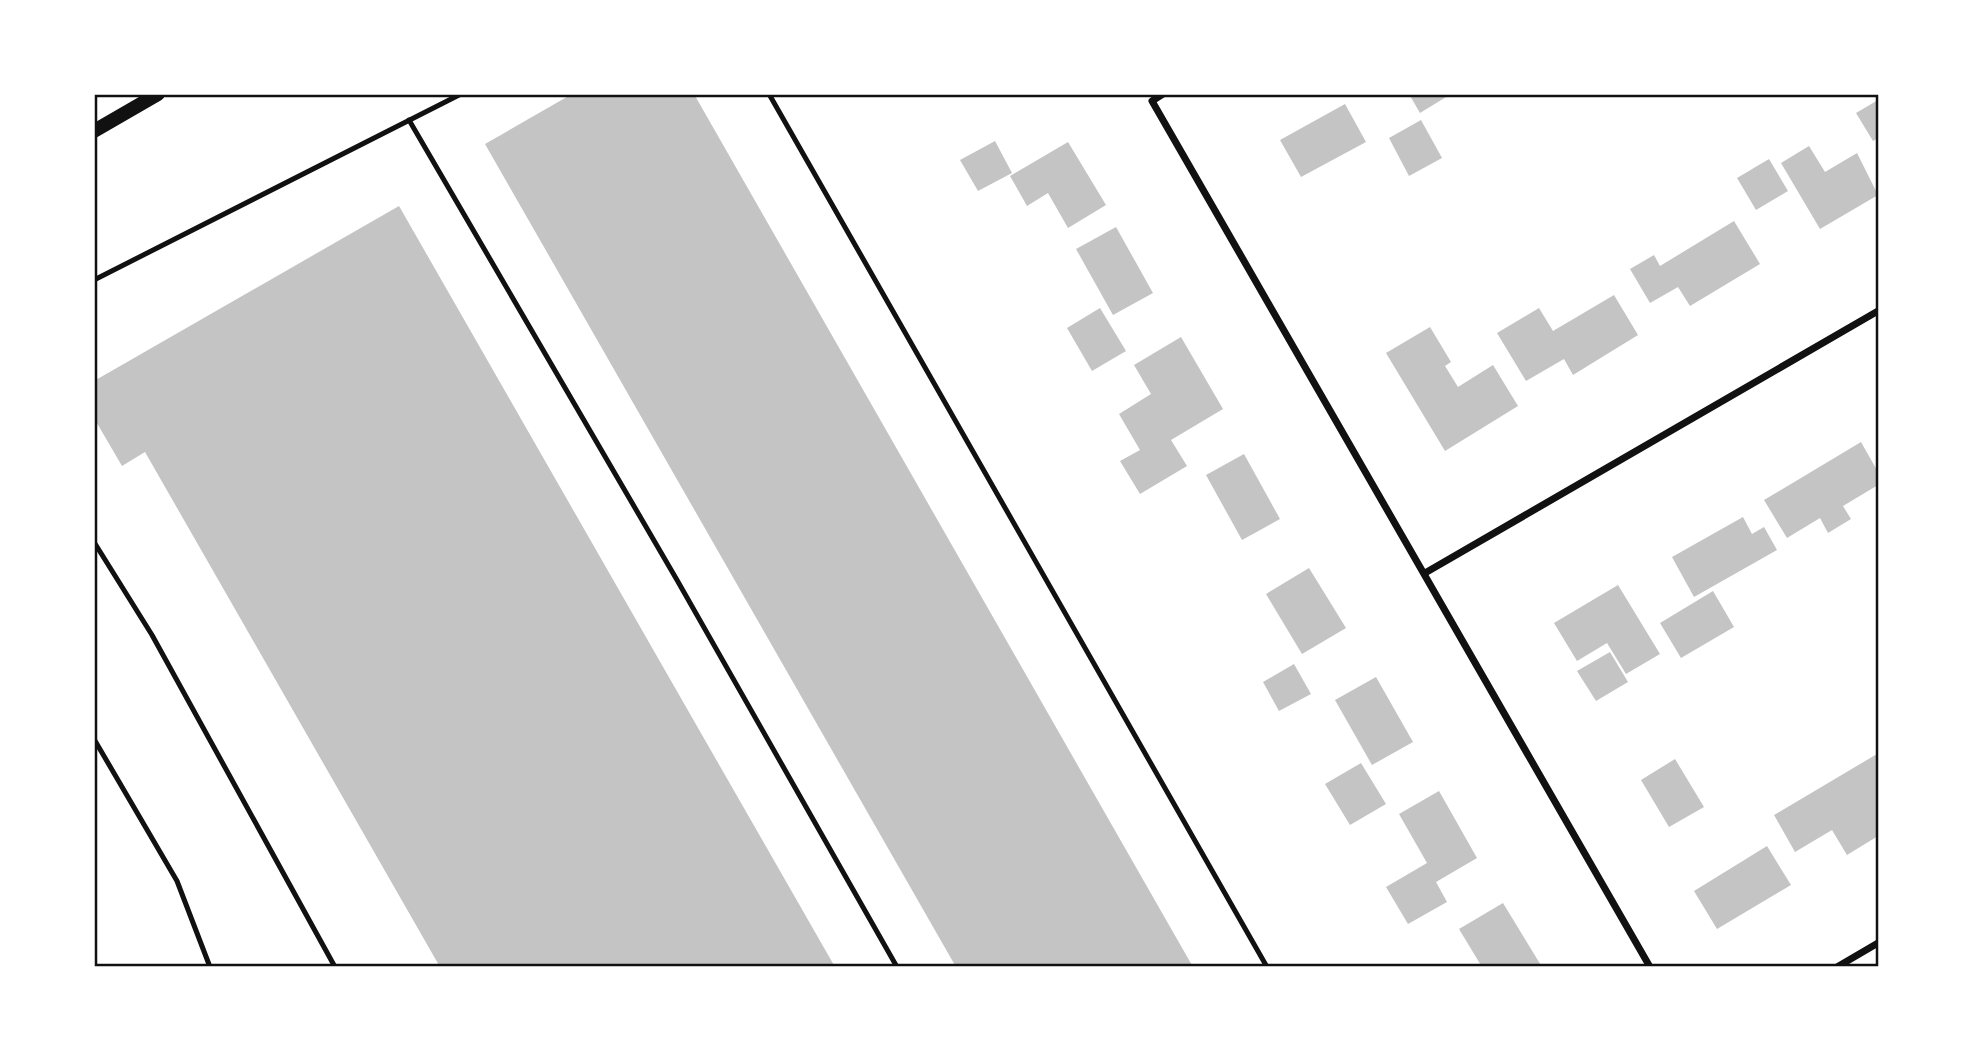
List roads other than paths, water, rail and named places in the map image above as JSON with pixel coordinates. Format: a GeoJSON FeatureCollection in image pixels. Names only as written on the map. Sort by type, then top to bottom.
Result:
{"type":"FeatureCollection","features":[{"type":"Feature","properties":{"kind":"main road"},"geometry":{"type":"LineString","coordinates":[[94,131],[158,94]]}},
{"type":"Feature","properties":{"kind":"street"},"geometry":{"type":"LineString","coordinates":[[1163,94],[1152,101],[1650,967]]}},
{"type":"Feature","properties":{"kind":"street"},"geometry":{"type":"LineString","coordinates":[[1425,573],[1878,311]]}},
{"type":"Feature","properties":{"kind":"street"},"geometry":{"type":"LineString","coordinates":[[1838,967],[1878,943]]}},
{"type":"Feature","properties":{"kind":"lane"},"geometry":{"type":"LineString","coordinates":[[94,280],[461,94]]}},
{"type":"Feature","properties":{"kind":"lane"},"geometry":{"type":"LineString","coordinates":[[769,94],[1267,967]]}},
{"type":"Feature","properties":{"kind":"lane"},"geometry":{"type":"LineString","coordinates":[[409,120],[677,580],[897,967]]}},
{"type":"Feature","properties":{"kind":"lane"},"geometry":{"type":"LineString","coordinates":[[94,542],[152,635],[335,967]]}},
{"type":"Feature","properties":{"kind":"lane"},"geometry":{"type":"LineString","coordinates":[[94,739],[177,881],[210,967]]}}]}
